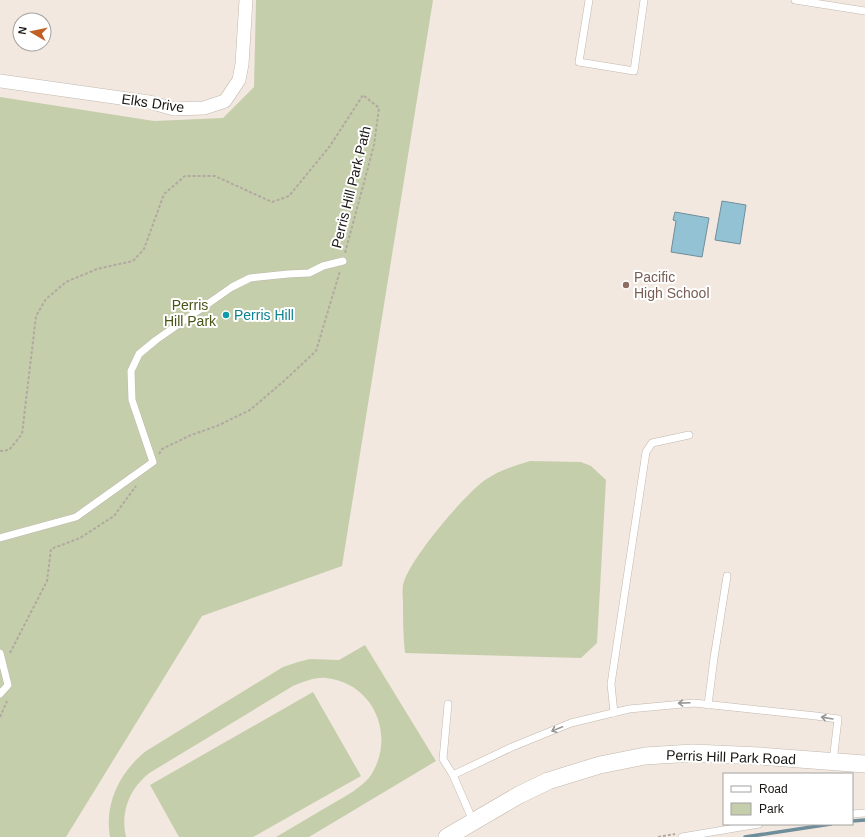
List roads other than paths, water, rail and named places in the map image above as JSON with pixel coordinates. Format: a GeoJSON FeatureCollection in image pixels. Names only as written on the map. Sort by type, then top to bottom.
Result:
{"type":"FeatureCollection","features":[{"type":"Feature","properties":{"kind":"street","name":"Elks Drive"},"geometry":{"type":"LineString","coordinates":[[0,81],[150,102],[174,109],[204,108],[225,101],[239,80],[242,64],[246,0]]}},
{"type":"Feature","properties":{"kind":"street","name":"Perris Hill Park Road"},"geometry":{"type":"LineString","coordinates":[[447,837],[518,795],[548,781],[600,765],[645,756],[693,753],[760,756],[865,764]]}},
{"type":"Feature","properties":{"kind":"lane"},"geometry":{"type":"LineString","coordinates":[[589,0],[579,62],[634,71],[644,0]]}},
{"type":"Feature","properties":{"kind":"lane"},"geometry":{"type":"LineString","coordinates":[[795,0],[865,12]]}},
{"type":"Feature","properties":{"kind":"lane"},"geometry":{"type":"LineString","coordinates":[[0,538],[76,518],[153,462],[132,400],[131,371],[139,354],[156,340],[232,287],[250,278],[309,272],[323,266],[343,261]]}},
{"type":"Feature","properties":{"kind":"lane"},"geometry":{"type":"LineString","coordinates":[[614,712],[610,684],[646,452],[652,443],[689,435]]}},
{"type":"Feature","properties":{"kind":"lane"},"geometry":{"type":"LineString","coordinates":[[708,704],[727,576]]}},
{"type":"Feature","properties":{"kind":"lane"},"geometry":{"type":"LineString","coordinates":[[0,653],[8,685],[0,694]]}},
{"type":"Feature","properties":{"kind":"lane"},"geometry":{"type":"LineString","coordinates":[[453,775],[512,747],[571,724],[629,709],[694,703],[838,719],[834,762]]}},
{"type":"Feature","properties":{"kind":"lane"},"geometry":{"type":"LineString","coordinates":[[448,704],[443,759],[453,775],[474,822]]}},
{"type":"Feature","properties":{"kind":"lane"},"geometry":{"type":"LineString","coordinates":[[853,814],[865,813]]}},
{"type":"Feature","properties":{"kind":"lane"},"geometry":{"type":"LineString","coordinates":[[682,837],[753,825]]}},
{"type":"Feature","properties":{"kind":"water"},"geometry":{"type":"Polygon","coordinates":[[[722,201],[746,205],[740,244],[715,240],[722,201]]]}},
{"type":"Feature","properties":{"kind":"water"},"geometry":{"type":"Polygon","coordinates":[[[675,212],[709,218],[702,257],[671,252],[676,221],[673,220],[675,212]]]}},
{"type":"Feature","properties":{"kind":"waterway"},"geometry":{"type":"LineString","coordinates":[[853,821],[865,820]]}},
{"type":"Feature","properties":{"kind":"waterway"},"geometry":{"type":"LineString","coordinates":[[745,837],[824,825]]}},
{"type":"Feature","properties":{"kind":"place","name":"Pacific High School"},"geometry":{"type":"Point","coordinates":[626,285]}},
{"type":"Feature","properties":{"kind":"place","name":"Perris Hill"},"geometry":{"type":"Point","coordinates":[226,315]}},
{"type":"Feature","properties":{"kind":"park label","name":"Perris Hill Park"},"geometry":{"type":"Point","coordinates":[190,314]}}]}
